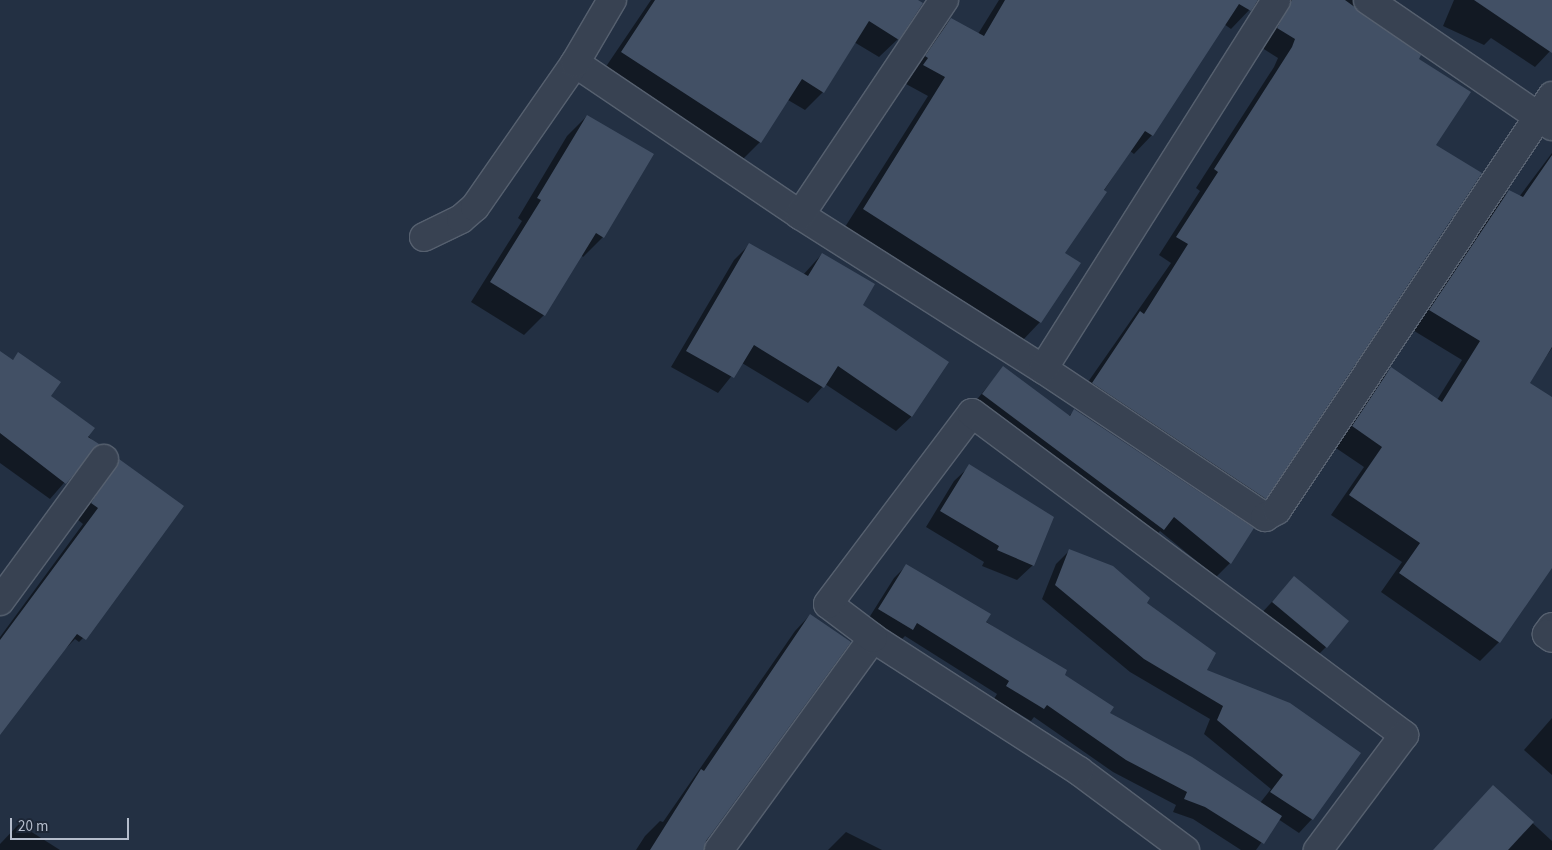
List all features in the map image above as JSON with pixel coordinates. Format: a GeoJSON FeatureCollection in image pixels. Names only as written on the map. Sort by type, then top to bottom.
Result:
{"type":"FeatureCollection","features":[{"type":"Feature","properties":{"kind":"street"},"geometry":{"type":"LineString","coordinates":[[424,236],[461,219],[475,207],[575,63],[612,0]]}},
{"type":"Feature","properties":{"kind":"street"},"geometry":{"type":"LineString","coordinates":[[800,215],[944,0]]}},
{"type":"Feature","properties":{"kind":"street"},"geometry":{"type":"LineString","coordinates":[[1043,369],[1276,0]]}},
{"type":"Feature","properties":{"kind":"street"},"geometry":{"type":"LineString","coordinates":[[575,63],[800,215],[1043,369],[1262,516],[1272,515],[1547,113],[1368,0]]}},
{"type":"Feature","properties":{"kind":"street"},"geometry":{"type":"LineString","coordinates":[[1185,850],[1079,771],[873,638],[828,604],[972,413],[1404,735],[1318,850]]}},
{"type":"Feature","properties":{"kind":"street"},"geometry":{"type":"LineString","coordinates":[[0,601],[104,459]]}},
{"type":"Feature","properties":{"kind":"street"},"geometry":{"type":"LineString","coordinates":[[1552,627],[1547,634],[1552,638]]}},
{"type":"Feature","properties":{"kind":"street"},"geometry":{"type":"LineString","coordinates":[[719,850],[873,638]]}},
{"type":"Feature","properties":{"kind":"building"},"geometry":{"type":"Polygon","coordinates":[[[655,0],[918,0],[923,3],[899,40],[869,21],[824,93],[802,79],[761,143],[621,52],[655,0]]]}},
{"type":"Feature","properties":{"kind":"building"},"geometry":{"type":"Polygon","coordinates":[[[1005,0],[1258,0],[1251,11],[1239,4],[1153,136],[1145,131],[1104,190],[1107,192],[1065,253],[1081,263],[1041,323],[863,209],[945,77],[923,65],[928,58],[925,56],[951,18],[984,36],[1005,0]]]}},
{"type":"Feature","properties":{"kind":"building"},"geometry":{"type":"Polygon","coordinates":[[[1292,0],[1345,0],[1421,55],[1419,59],[1471,92],[1436,145],[1482,173],[1266,499],[1092,383],[1140,311],[1144,314],[1188,244],[1176,237],[1218,172],[1214,169],[1292,47],[1295,39],[1277,28],[1292,0]]]}},
{"type":"Feature","properties":{"kind":"building"},"geometry":{"type":"Polygon","coordinates":[[[1474,0],[1552,0],[1552,53],[1474,0]]]}},
{"type":"Feature","properties":{"kind":"building"},"geometry":{"type":"Polygon","coordinates":[[[587,115],[654,154],[604,238],[596,233],[545,316],[490,282],[541,200],[537,198],[587,115]]]}},
{"type":"Feature","properties":{"kind":"building"},"geometry":{"type":"Polygon","coordinates":[[[1552,155],[1552,347],[1530,383],[1552,397],[1552,568],[1500,643],[1399,573],[1420,543],[1349,495],[1382,447],[1352,426],[1391,367],[1442,402],[1480,341],[1429,310],[1509,190],[1523,197],[1552,155]]]}},
{"type":"Feature","properties":{"kind":"building"},"geometry":{"type":"Polygon","coordinates":[[[749,243],[808,276],[822,253],[875,284],[863,305],[949,362],[912,417],[838,366],[824,388],[754,345],[734,378],[686,351],[749,243]]]}},
{"type":"Feature","properties":{"kind":"building"},"geometry":{"type":"Polygon","coordinates":[[[0,351],[13,360],[18,352],[61,382],[51,396],[95,428],[88,437],[99,444],[66,484],[0,433],[0,351]]]}},
{"type":"Feature","properties":{"kind":"building"},"geometry":{"type":"Polygon","coordinates":[[[1003,366],[1070,416],[1074,409],[1254,528],[1231,564],[1174,517],[1164,530],[982,394],[1003,366]]]}},
{"type":"Feature","properties":{"kind":"building"},"geometry":{"type":"Polygon","coordinates":[[[119,459],[184,506],[86,640],[77,634],[0,735],[0,640],[98,508],[91,503],[119,459]]]}},
{"type":"Feature","properties":{"kind":"building"},"geometry":{"type":"Polygon","coordinates":[[[969,464],[1054,517],[1034,566],[997,550],[999,546],[940,511],[969,464]]]}},
{"type":"Feature","properties":{"kind":"building"},"geometry":{"type":"Polygon","coordinates":[[[1069,549],[1113,566],[1150,598],[1147,603],[1216,653],[1207,670],[1290,703],[1361,753],[1313,820],[1270,792],[1283,775],[1217,720],[1223,706],[1144,659],[1055,585],[1069,549]]]}},
{"type":"Feature","properties":{"kind":"building"},"geometry":{"type":"Polygon","coordinates":[[[906,564],[991,614],[986,622],[1067,670],[1065,675],[1114,707],[1110,713],[1192,757],[1282,816],[1264,844],[1205,807],[1184,799],[1187,792],[1126,760],[1047,705],[1044,709],[1006,686],[1009,681],[917,623],[913,630],[878,609],[906,564]]]}},
{"type":"Feature","properties":{"kind":"building"},"geometry":{"type":"Polygon","coordinates":[[[1294,576],[1349,621],[1327,648],[1272,602],[1294,576]]]}},
{"type":"Feature","properties":{"kind":"building"},"geometry":{"type":"Polygon","coordinates":[[[810,614],[851,642],[706,841],[704,850],[650,850],[701,769],[704,771],[810,614]]]}},
{"type":"Feature","properties":{"kind":"building"},"geometry":{"type":"Polygon","coordinates":[[[1493,785],[1534,822],[1508,850],[1433,850],[1493,785]]]}}]}
